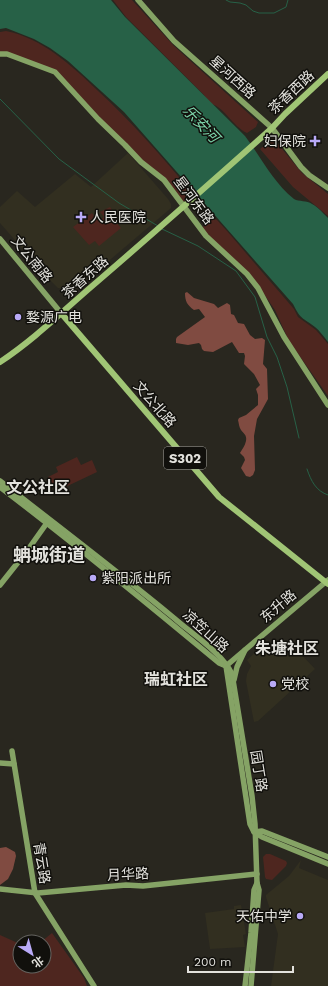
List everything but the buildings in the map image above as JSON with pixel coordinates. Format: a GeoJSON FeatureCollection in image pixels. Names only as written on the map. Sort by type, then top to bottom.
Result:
{"type":"FeatureCollection","features":[{"type":"Feature","properties":{"kind":"main road","name":"茶香西路"},"geometry":{"type":"LineString","coordinates":[[184,207],[272,128],[328,74]]}},
{"type":"Feature","properties":{"kind":"main road","name":"茶香东路"},"geometry":{"type":"LineString","coordinates":[[0,362],[61,313],[184,207]]}},
{"type":"Feature","properties":{"kind":"main road","name":"文公北路"},"geometry":{"type":"LineString","coordinates":[[61,313],[223,501],[327,582]]}},
{"type":"Feature","properties":{"kind":"street","name":"星河西路"},"geometry":{"type":"LineString","coordinates":[[138,0],[174,41],[272,128],[305,171],[328,188]]}},
{"type":"Feature","properties":{"kind":"street","name":"星河东路"},"geometry":{"type":"LineString","coordinates":[[0,54],[7,54],[56,72],[98,119],[141,162],[164,180],[206,236],[247,274],[258,288],[284,337],[328,405]]}},
{"type":"Feature","properties":{"kind":"street","name":"文公南路"},"geometry":{"type":"LineString","coordinates":[[0,239],[61,313]]}},
{"type":"Feature","properties":{"kind":"street","name":"凉笠山路"},"geometry":{"type":"LineString","coordinates":[[0,481],[48,521]]}},
{"type":"Feature","properties":{"kind":"street","name":"凉笠山路"},"geometry":{"type":"LineString","coordinates":[[0,487],[48,521],[149,598],[203,642],[223,660],[226,666]]}},
{"type":"Feature","properties":{"kind":"street"},"geometry":{"type":"LineString","coordinates":[[0,585],[48,521]]}},
{"type":"Feature","properties":{"kind":"street","name":"东升路"},"geometry":{"type":"LineString","coordinates":[[226,666],[327,582]]}},
{"type":"Feature","properties":{"kind":"street"},"geometry":{"type":"LineString","coordinates":[[233,682],[236,669],[245,649]]}},
{"type":"Feature","properties":{"kind":"street"},"geometry":{"type":"LineString","coordinates":[[226,666],[250,824],[254,832],[262,837],[328,864]]}},
{"type":"Feature","properties":{"kind":"street","name":"园丁路"},"geometry":{"type":"LineString","coordinates":[[226,666],[232,674],[252,796],[255,824],[254,832],[257,883],[259,890],[251,986]]}},
{"type":"Feature","properties":{"kind":"street","name":"青云路"},"geometry":{"type":"LineString","coordinates":[[12,751],[35,893],[94,986]]}},
{"type":"Feature","properties":{"kind":"street"},"geometry":{"type":"LineString","coordinates":[[0,763],[14,764]]}},
{"type":"Feature","properties":{"kind":"street"},"geometry":{"type":"LineString","coordinates":[[254,832],[262,831],[328,857]]}},
{"type":"Feature","properties":{"kind":"street","name":"月华路"},"geometry":{"type":"LineString","coordinates":[[0,889],[35,893],[126,885],[143,886],[257,874]]}},
{"type":"Feature","properties":{"kind":"street","name":"园丁路"},"geometry":{"type":"LineString","coordinates":[[245,986],[254,890],[257,883]]}},
{"type":"Feature","properties":{"kind":"shaded area"},"geometry":{"type":"Polygon","coordinates":[[[113,0],[132,0],[174,46],[258,122],[256,127],[247,133],[237,126],[219,108],[210,104],[204,95],[126,17],[113,0]]]}},
{"type":"Feature","properties":{"kind":"shaded area"},"geometry":{"type":"Polygon","coordinates":[[[6,31],[44,46],[77,71],[134,126],[180,178],[192,194],[183,202],[175,193],[135,158],[56,71],[0,53],[0,32],[6,31]]]}},
{"type":"Feature","properties":{"kind":"shaded area"},"geometry":{"type":"Polygon","coordinates":[[[273,138],[302,173],[328,194],[328,216],[293,187],[260,149],[273,138]]]}},
{"type":"Feature","properties":{"kind":"shaded area","name":"人民医院"},"geometry":{"type":"Polygon","coordinates":[[[128,153],[168,199],[171,204],[171,208],[78,287],[69,290],[58,288],[0,223],[0,207],[17,191],[35,207],[75,174],[91,187],[128,153]]]}},
{"type":"Feature","properties":{"kind":"shaded area"},"geometry":{"type":"Polygon","coordinates":[[[110,207],[112,210],[108,213],[121,228],[99,246],[95,241],[89,245],[73,227],[92,213],[97,220],[100,220],[104,217],[100,212],[110,207]]]}},
{"type":"Feature","properties":{"kind":"shaded area"},"geometry":{"type":"Polygon","coordinates":[[[211,217],[217,220],[227,231],[294,309],[298,317],[316,330],[328,344],[328,396],[289,341],[275,310],[250,274],[203,230],[205,223],[211,217]]]}},
{"type":"Feature","properties":{"kind":"shaded area"},"geometry":{"type":"Polygon","coordinates":[[[187,292],[194,298],[214,304],[218,308],[227,303],[230,305],[231,314],[234,315],[238,323],[244,324],[250,335],[255,339],[262,338],[265,340],[263,364],[267,369],[268,399],[257,419],[254,436],[255,470],[253,475],[250,477],[246,476],[241,468],[245,460],[240,453],[245,444],[246,437],[240,428],[238,420],[258,405],[258,395],[256,389],[260,385],[254,374],[244,364],[244,353],[239,353],[232,342],[213,352],[204,351],[199,343],[188,345],[176,343],[177,337],[205,317],[199,309],[194,310],[188,305],[185,296],[185,293],[187,292]]]}},
{"type":"Feature","properties":{"kind":"shaded area"},"geometry":{"type":"Polygon","coordinates":[[[77,457],[81,465],[92,460],[97,472],[59,490],[55,489],[48,477],[58,472],[56,467],[77,457]]]}},
{"type":"Feature","properties":{"kind":"shaded area","name":"党校"},"geometry":{"type":"Polygon","coordinates":[[[268,641],[278,654],[284,651],[289,657],[298,651],[315,669],[258,721],[254,722],[246,681],[247,674],[251,666],[247,660],[268,641]]]}},
{"type":"Feature","properties":{"kind":"shaded area"},"geometry":{"type":"Polygon","coordinates":[[[6,847],[15,852],[16,856],[13,869],[8,879],[0,885],[0,848],[6,847]]]}},
{"type":"Feature","properties":{"kind":"shaded area"},"geometry":{"type":"Polygon","coordinates":[[[266,854],[270,854],[286,861],[287,863],[286,866],[272,880],[266,879],[265,877],[263,857],[266,854]]]}},
{"type":"Feature","properties":{"kind":"shaded area","name":"天佑中学"},"geometry":{"type":"Polygon","coordinates":[[[301,860],[299,868],[328,880],[328,986],[271,986],[278,934],[266,895],[289,876],[301,860]]]}},
{"type":"Feature","properties":{"kind":"shaded area"},"geometry":{"type":"Polygon","coordinates":[[[241,905],[246,934],[243,935],[245,947],[210,949],[205,913],[234,909],[234,906],[241,905]]]}},
{"type":"Feature","properties":{"kind":"shaded area"},"geometry":{"type":"Polygon","coordinates":[[[52,933],[84,978],[87,986],[0,986],[0,935],[12,940],[12,974],[52,974],[52,934],[51,934],[52,933]]]}},
{"type":"Feature","properties":{"kind":"water","name":"乐安河"},"geometry":{"type":"Polygon","coordinates":[[[0,0],[111,0],[125,17],[245,136],[280,185],[294,199],[314,205],[328,218],[328,342],[317,329],[300,316],[293,304],[124,112],[68,61],[50,48],[34,39],[6,28],[0,29],[0,0]]]}},
{"type":"Feature","properties":{"kind":"waterway"},"geometry":{"type":"LineString","coordinates":[[226,0],[246,5],[253,11],[259,13],[274,13],[286,7],[288,0]]}},
{"type":"Feature","properties":{"kind":"waterway"},"geometry":{"type":"LineString","coordinates":[[0,99],[59,159],[119,203],[158,226]]}},
{"type":"Feature","properties":{"kind":"waterway"},"geometry":{"type":"LineString","coordinates":[[162,229],[198,246],[236,271],[255,297],[267,337],[277,357],[287,387],[299,438]]}},
{"type":"Feature","properties":{"kind":"waterway"},"geometry":{"type":"LineString","coordinates":[[307,469],[314,485],[320,491],[328,495]]}},
{"type":"Feature","properties":{"kind":"place","name":"妇保院"},"geometry":{"type":"Point","coordinates":[315,141]}},
{"type":"Feature","properties":{"kind":"place","name":"人民医院"},"geometry":{"type":"Point","coordinates":[81,217]}},
{"type":"Feature","properties":{"kind":"place","name":"婺源广电"},"geometry":{"type":"Point","coordinates":[18,317]}},
{"type":"Feature","properties":{"kind":"place","name":"紫阳派出所"},"geometry":{"type":"Point","coordinates":[93,578]}},
{"type":"Feature","properties":{"kind":"place","name":"党校"},"geometry":{"type":"Point","coordinates":[273,684]}},
{"type":"Feature","properties":{"kind":"place","name":"天佑中学"},"geometry":{"type":"Point","coordinates":[300,916]}},
{"type":"Feature","properties":{"kind":"district","name":"文公社区"},"geometry":{"type":"Point","coordinates":[38,487]}},
{"type":"Feature","properties":{"kind":"district","name":"蚺城街道"},"geometry":{"type":"Point","coordinates":[49,554]}},
{"type":"Feature","properties":{"kind":"district","name":"朱塘社区"},"geometry":{"type":"Point","coordinates":[287,648]}},
{"type":"Feature","properties":{"kind":"district","name":"瑞虹社区"},"geometry":{"type":"Point","coordinates":[176,679]}}]}
